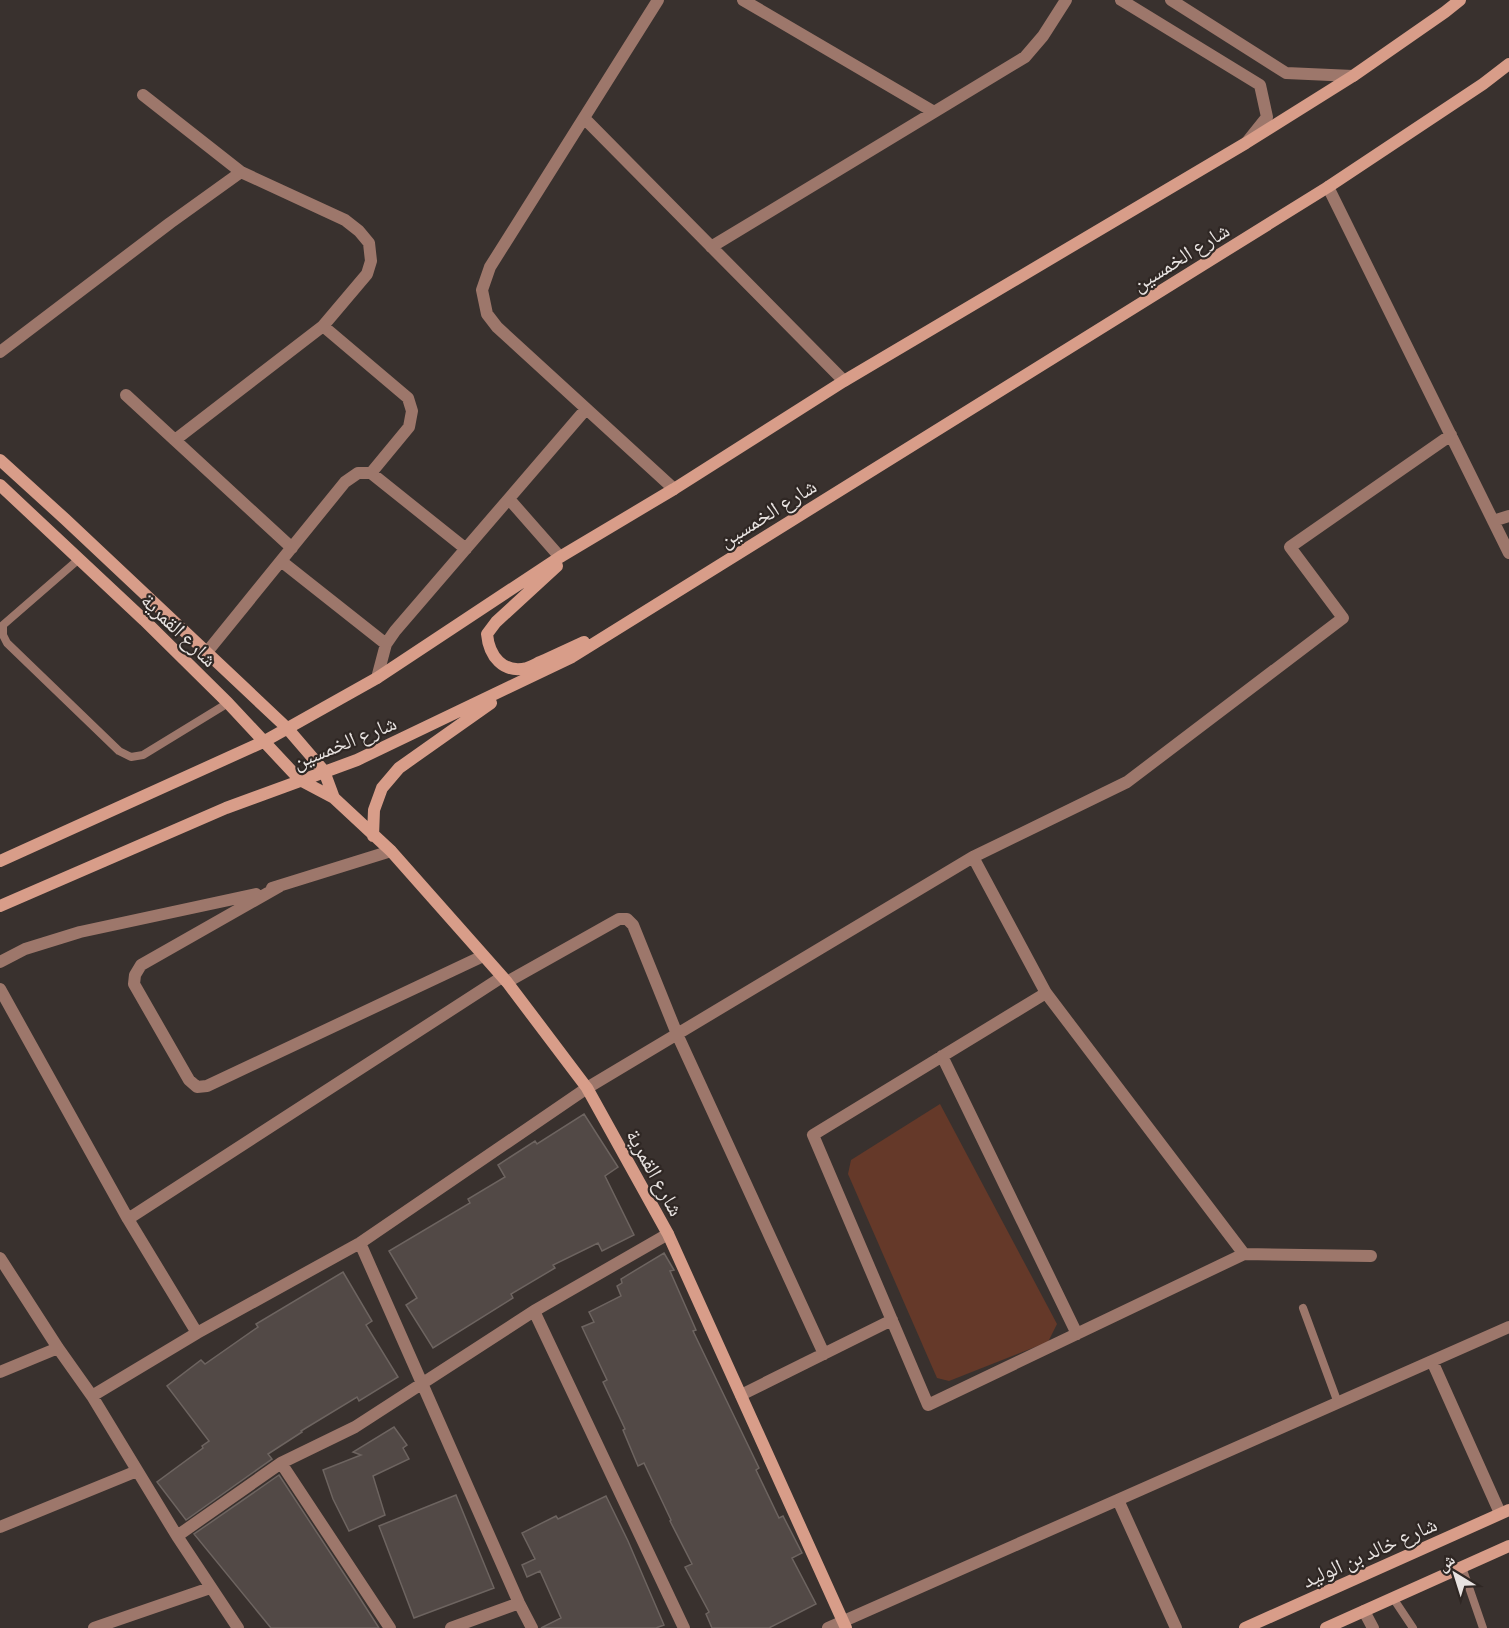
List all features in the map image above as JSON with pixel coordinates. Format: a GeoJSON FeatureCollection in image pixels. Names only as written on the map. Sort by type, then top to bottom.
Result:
{"type":"FeatureCollection","features":[{"type":"Feature","properties":{"kind":"street"},"geometry":{"type":"LineString","coordinates":[[658,0],[490,267],[482,290],[487,314],[497,327],[674,489]]}},
{"type":"Feature","properties":{"kind":"street"},"geometry":{"type":"LineString","coordinates":[[743,0],[934,112]]}},
{"type":"Feature","properties":{"kind":"street"},"geometry":{"type":"LineString","coordinates":[[711,247],[1025,57],[1043,36],[1066,0]]}},
{"type":"Feature","properties":{"kind":"street"},"geometry":{"type":"LineString","coordinates":[[1121,0],[1260,85],[1267,117],[1246,143]]}},
{"type":"Feature","properties":{"kind":"street"},"geometry":{"type":"LineString","coordinates":[[1171,0],[1286,73],[1353,76]]}},
{"type":"Feature","properties":{"kind":"street","name":"شارع الخمسين"},"geometry":{"type":"LineString","coordinates":[[0,861],[263,742],[377,678],[560,557],[674,489],[844,381],[1246,143],[1353,76],[1460,0]]}},
{"type":"Feature","properties":{"kind":"street","name":"شارع الخمسين"},"geometry":{"type":"LineString","coordinates":[[0,906],[226,808],[357,760],[572,657],[1328,187],[1483,84],[1509,64]]}},
{"type":"Feature","properties":{"kind":"street"},"geometry":{"type":"LineString","coordinates":[[143,95],[241,172],[345,220],[369,243],[370,261],[367,274],[323,326],[175,440]]}},
{"type":"Feature","properties":{"kind":"street"},"geometry":{"type":"LineString","coordinates":[[584,118],[844,381]]}},
{"type":"Feature","properties":{"kind":"street"},"geometry":{"type":"LineString","coordinates":[[0,352],[241,172]]}},
{"type":"Feature","properties":{"kind":"street"},"geometry":{"type":"LineString","coordinates":[[1328,187],[1509,553]]}},
{"type":"Feature","properties":{"kind":"street"},"geometry":{"type":"LineString","coordinates":[[323,326],[408,398],[412,411],[409,427],[371,473]]}},
{"type":"Feature","properties":{"kind":"street"},"geometry":{"type":"LineString","coordinates":[[126,395],[292,548]]}},
{"type":"Feature","properties":{"kind":"street"},"geometry":{"type":"LineString","coordinates":[[377,678],[386,644],[586,409]]}},
{"type":"Feature","properties":{"kind":"street"},"geometry":{"type":"LineString","coordinates":[[92,1396],[196,1333],[360,1243],[587,1088],[973,857],[1127,782],[1343,618],[1290,547],[1450,435]]}},
{"type":"Feature","properties":{"kind":"street"},"geometry":{"type":"LineString","coordinates":[[0,460],[287,728],[324,771]]}},
{"type":"Feature","properties":{"kind":"street"},"geometry":{"type":"LineString","coordinates":[[207,652],[345,482],[358,473],[371,473],[466,549]]}},
{"type":"Feature","properties":{"kind":"street","name":"شارع القمرية"},"geometry":{"type":"LineString","coordinates":[[0,485],[144,620],[228,703],[300,780],[334,798],[391,851],[504,979],[587,1088],[668,1234],[845,1625]]}},
{"type":"Feature","properties":{"kind":"street"},"geometry":{"type":"LineString","coordinates":[[509,500],[560,557]]}},
{"type":"Feature","properties":{"kind":"street"},"geometry":{"type":"LineString","coordinates":[[1493,521],[1509,516]]}},
{"type":"Feature","properties":{"kind":"street"},"geometry":{"type":"LineString","coordinates":[[580,545],[496,622],[487,634],[488,646],[495,658],[503,666],[526,668],[629,621]]}},
{"type":"Feature","properties":{"kind":"street"},"geometry":{"type":"LineString","coordinates":[[281,561],[386,644]]}},
{"type":"Feature","properties":{"kind":"street"},"geometry":{"type":"LineString","coordinates":[[373,836],[374,810],[382,788],[399,768],[519,684]]}},
{"type":"Feature","properties":{"kind":"street","name":"شارع القمرية"},"geometry":{"type":"LineString","coordinates":[[324,771],[334,798]]}},
{"type":"Feature","properties":{"kind":"street"},"geometry":{"type":"LineString","coordinates":[[0,963],[25,949],[80,932],[244,897],[391,851]]}},
{"type":"Feature","properties":{"kind":"street"},"geometry":{"type":"LineString","coordinates":[[973,857],[1046,993],[1244,1254]]}},
{"type":"Feature","properties":{"kind":"street"},"geometry":{"type":"LineString","coordinates":[[280,886],[141,965],[135,975],[134,984],[189,1080],[197,1087],[207,1086],[483,956]]}},
{"type":"Feature","properties":{"kind":"street"},"geometry":{"type":"LineString","coordinates":[[128,1219],[504,979],[619,919],[627,919],[633,925],[677,1034],[824,1354]]}},
{"type":"Feature","properties":{"kind":"street"},"geometry":{"type":"LineString","coordinates":[[0,989],[128,1219],[196,1333]]}},
{"type":"Feature","properties":{"kind":"street"},"geometry":{"type":"LineString","coordinates":[[1046,993],[813,1135],[928,1405],[1244,1254],[1371,1256]]}},
{"type":"Feature","properties":{"kind":"street"},"geometry":{"type":"LineString","coordinates":[[942,1056],[1077,1334]]}},
{"type":"Feature","properties":{"kind":"street"},"geometry":{"type":"LineString","coordinates":[[177,1536],[281,1462],[355,1427],[534,1311],[668,1234]]}},
{"type":"Feature","properties":{"kind":"street"},"geometry":{"type":"LineString","coordinates":[[360,1243],[532,1628]]}},
{"type":"Feature","properties":{"kind":"street"},"geometry":{"type":"LineString","coordinates":[[0,1258],[92,1396],[177,1536],[238,1628]]}},
{"type":"Feature","properties":{"kind":"street"},"geometry":{"type":"LineString","coordinates":[[534,1311],[684,1628]]}},
{"type":"Feature","properties":{"kind":"street"},"geometry":{"type":"LineString","coordinates":[[741,1395],[892,1320]]}},
{"type":"Feature","properties":{"kind":"street"},"geometry":{"type":"LineString","coordinates":[[828,1628],[845,1625],[1118,1500],[1509,1327]]}},
{"type":"Feature","properties":{"kind":"street"},"geometry":{"type":"LineString","coordinates":[[0,1372],[58,1348]]}},
{"type":"Feature","properties":{"kind":"street"},"geometry":{"type":"LineString","coordinates":[[1432,1361],[1505,1512]]}},
{"type":"Feature","properties":{"kind":"street"},"geometry":{"type":"LineString","coordinates":[[281,1462],[390,1628]]}},
{"type":"Feature","properties":{"kind":"street"},"geometry":{"type":"LineString","coordinates":[[0,1527],[137,1472]]}},
{"type":"Feature","properties":{"kind":"street"},"geometry":{"type":"LineString","coordinates":[[1118,1500],[1176,1628]]}},
{"type":"Feature","properties":{"kind":"street","name":"شارع خالد بن الوليد"},"geometry":{"type":"LineString","coordinates":[[1245,1628],[1505,1512]]}},
{"type":"Feature","properties":{"kind":"street"},"geometry":{"type":"LineString","coordinates":[[1326,1628],[1509,1546]]}},
{"type":"Feature","properties":{"kind":"street"},"geometry":{"type":"LineString","coordinates":[[94,1628],[210,1588]]}},
{"type":"Feature","properties":{"kind":"street"},"geometry":{"type":"LineString","coordinates":[[451,1628],[519,1603]]}},
{"type":"Feature","properties":{"kind":"street"},"geometry":{"type":"LineString","coordinates":[[1364,1611],[1373,1628]]}},
{"type":"Feature","properties":{"kind":"lane"},"geometry":{"type":"LineString","coordinates":[[79,559],[3,626],[3,635],[7,643],[76,710],[119,751],[131,757],[143,755],[228,703]]}},
{"type":"Feature","properties":{"kind":"lane"},"geometry":{"type":"LineString","coordinates":[[1303,1308],[1338,1403]]}},
{"type":"Feature","properties":{"kind":"lane"},"geometry":{"type":"LineString","coordinates":[[1462,1567],[1483,1628]]}},
{"type":"Feature","properties":{"kind":"lane"},"geometry":{"type":"LineString","coordinates":[[1393,1598],[1413,1628]]}},
{"type":"Feature","properties":{"kind":"shaded area"},"geometry":{"type":"Polygon","coordinates":[[[940,1104],[1057,1324],[1048,1342],[949,1381],[937,1378],[848,1174],[851,1160],[940,1104]]]}},
{"type":"Feature","properties":{"kind":"building"},"geometry":{"type":"Polygon","coordinates":[[[584,1114],[618,1167],[605,1176],[634,1235],[602,1251],[598,1243],[553,1265],[555,1268],[511,1294],[513,1298],[433,1348],[406,1305],[417,1298],[389,1251],[470,1203],[468,1199],[505,1177],[498,1165],[535,1141],[537,1144],[584,1114]]]}},
{"type":"Feature","properties":{"kind":"building"},"geometry":{"type":"Polygon","coordinates":[[[664,1253],[674,1270],[670,1271],[696,1330],[693,1331],[759,1468],[756,1470],[779,1518],[783,1516],[802,1553],[792,1558],[816,1604],[769,1628],[712,1628],[706,1614],[709,1612],[685,1567],[692,1564],[644,1463],[638,1466],[623,1430],[625,1429],[603,1382],[607,1380],[582,1327],[594,1322],[589,1312],[621,1296],[617,1286],[622,1283],[621,1279],[664,1253]]]}},
{"type":"Feature","properties":{"kind":"building"},"geometry":{"type":"Polygon","coordinates":[[[343,1272],[372,1321],[366,1325],[398,1377],[359,1401],[357,1397],[301,1431],[268,1454],[272,1459],[186,1520],[157,1482],[209,1441],[167,1386],[201,1360],[205,1364],[258,1327],[256,1324],[343,1272]]]}},
{"type":"Feature","properties":{"kind":"building"},"geometry":{"type":"Polygon","coordinates":[[[394,1427],[407,1445],[403,1448],[409,1459],[373,1476],[385,1515],[349,1531],[333,1499],[323,1470],[361,1455],[353,1452],[394,1427]]]}},
{"type":"Feature","properties":{"kind":"building"},"geometry":{"type":"Polygon","coordinates":[[[279,1475],[379,1628],[271,1628],[194,1534],[279,1475]]]}},
{"type":"Feature","properties":{"kind":"building"},"geometry":{"type":"Polygon","coordinates":[[[456,1495],[494,1588],[414,1618],[379,1526],[456,1495]]]}},
{"type":"Feature","properties":{"kind":"building"},"geometry":{"type":"Polygon","coordinates":[[[606,1496],[664,1625],[656,1628],[541,1628],[561,1618],[540,1571],[527,1577],[522,1565],[535,1559],[522,1533],[556,1516],[558,1519],[606,1496]]]}}]}
